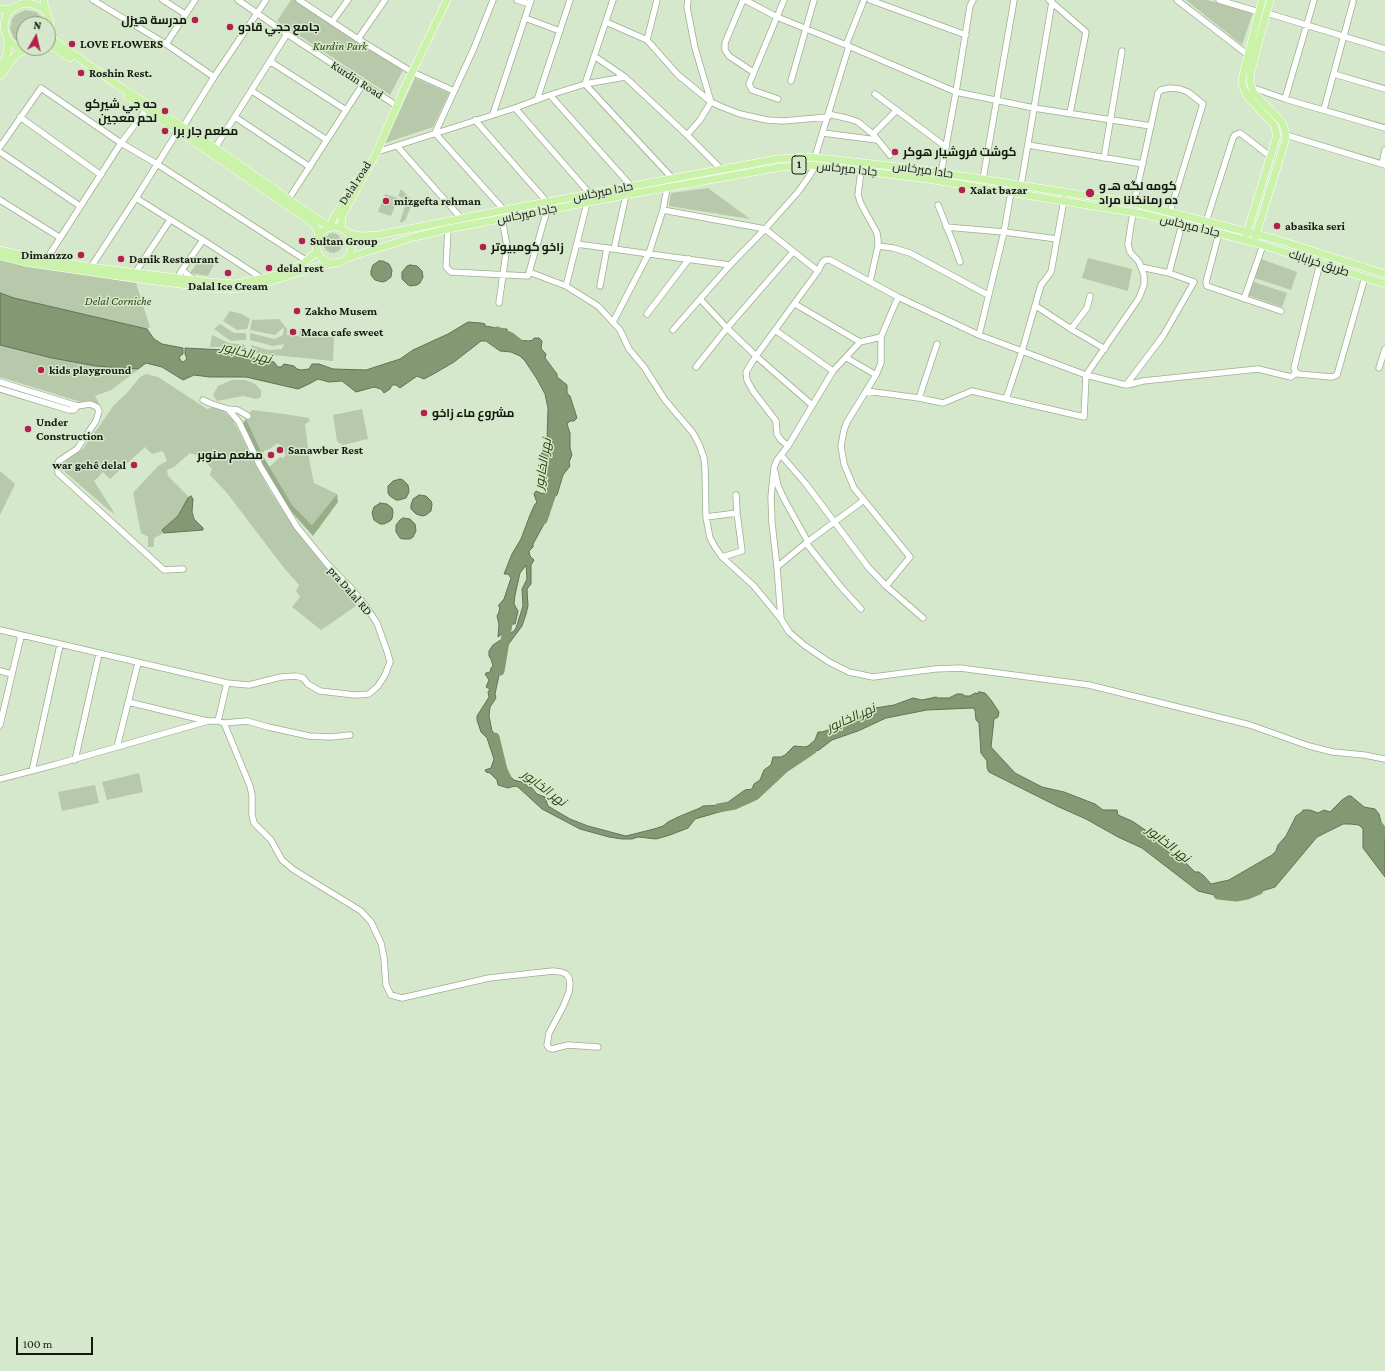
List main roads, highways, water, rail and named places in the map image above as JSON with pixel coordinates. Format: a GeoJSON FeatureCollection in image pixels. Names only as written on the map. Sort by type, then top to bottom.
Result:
{"type":"FeatureCollection","features":[{"type":"Feature","properties":{"kind":"main road"},"geometry":{"type":"LineString","coordinates":[[44,0],[48,16]]}},
{"type":"Feature","properties":{"kind":"main road"},"geometry":{"type":"LineString","coordinates":[[377,152],[412,72],[447,0]]}},
{"type":"Feature","properties":{"kind":"main road"},"geometry":{"type":"LineString","coordinates":[[1253,242],[1286,135],[1284,126],[1280,119],[1257,96],[1251,87],[1250,74],[1263,12],[1262,0]]}},
{"type":"Feature","properties":{"kind":"main road"},"geometry":{"type":"LineString","coordinates":[[1246,236],[1277,139],[1276,128],[1249,100],[1243,88],[1242,75],[1263,12],[1270,0]]}},
{"type":"Feature","properties":{"kind":"main road"},"geometry":{"type":"LineString","coordinates":[[16,46],[5,34],[2,22],[11,10],[20,4],[34,2],[42,8],[47,16]]}},
{"type":"Feature","properties":{"kind":"main road"},"geometry":{"type":"LineString","coordinates":[[0,9],[11,10]]}},
{"type":"Feature","properties":{"kind":"main road"},"geometry":{"type":"LineString","coordinates":[[0,69],[7,54],[8,38]]}},
{"type":"Feature","properties":{"kind":"main road"},"geometry":{"type":"LineString","coordinates":[[56,42],[310,221],[315,226],[319,234]]}},
{"type":"Feature","properties":{"kind":"main road"},"geometry":{"type":"LineString","coordinates":[[0,256],[29,263],[132,278],[220,289],[236,289],[266,284],[315,267],[340,262],[347,258],[351,253],[353,246],[349,234],[341,228],[330,227],[288,200],[215,148],[146,110],[56,49]]}},
{"type":"Feature","properties":{"kind":"main road"},"geometry":{"type":"LineString","coordinates":[[0,76],[16,55]]}},
{"type":"Feature","properties":{"kind":"main road","name":"Delal road"},"geometry":{"type":"LineString","coordinates":[[330,227],[341,204],[365,167],[377,152]]}},
{"type":"Feature","properties":{"kind":"main road","name":"Delal road"},"geometry":{"type":"LineString","coordinates":[[341,228],[342,216],[377,152]]}},
{"type":"Feature","properties":{"kind":"main road","name":"حادا ميرخاس"},"geometry":{"type":"LineString","coordinates":[[447,225],[461,218],[631,186],[783,159],[809,157],[816,161],[941,173],[1134,203],[1206,222],[1246,236],[1256,235],[1286,242],[1385,274]]}},
{"type":"Feature","properties":{"kind":"main road","name":"جادا ميرخاس"},"geometry":{"type":"LineString","coordinates":[[347,258],[414,238],[447,225],[502,219],[816,161],[861,170],[1064,200],[1133,212],[1219,233],[1246,236],[1253,242]]}},
{"type":"Feature","properties":{"kind":"main road"},"geometry":{"type":"LineString","coordinates":[[349,234],[362,236],[379,235],[447,225]]}},
{"type":"Feature","properties":{"kind":"main road"},"geometry":{"type":"LineString","coordinates":[[330,227],[319,234],[316,244],[317,251],[324,260],[332,263],[340,262]]}},
{"type":"Feature","properties":{"kind":"main road","name":"طريق خرابابك"},"geometry":{"type":"LineString","coordinates":[[1253,242],[1385,284]]}},
{"type":"Feature","properties":{"kind":"main road"},"geometry":{"type":"LineString","coordinates":[[0,250],[46,260],[91,267],[179,279],[236,284],[263,279],[287,272],[307,261],[317,251]]}},
{"type":"Feature","properties":{"kind":"water"},"geometry":{"type":"Polygon","coordinates":[[[379,261],[389,264],[392,270],[391,277],[382,282],[375,280],[371,275],[373,265],[379,261]]]}},
{"type":"Feature","properties":{"kind":"water"},"geometry":{"type":"Polygon","coordinates":[[[407,266],[417,266],[422,271],[423,277],[417,285],[410,286],[402,279],[402,272],[407,266]]]}},
{"type":"Feature","properties":{"kind":"water","name":"نهر الخابور"},"geometry":{"type":"Polygon","coordinates":[[[0,293],[14,298],[147,329],[154,339],[162,344],[183,348],[183,354],[179,357],[183,362],[187,359],[185,348],[225,350],[243,356],[260,359],[265,362],[274,362],[278,367],[281,367],[284,364],[294,366],[301,370],[309,369],[312,364],[319,364],[333,369],[366,370],[400,359],[413,350],[448,334],[468,322],[481,323],[485,324],[485,326],[507,329],[508,335],[515,340],[529,341],[533,340],[534,338],[539,338],[542,341],[541,348],[546,354],[545,358],[557,374],[557,377],[567,385],[567,393],[570,396],[577,418],[567,424],[570,433],[570,448],[572,455],[569,462],[570,466],[563,475],[557,495],[549,500],[547,508],[549,515],[533,544],[533,547],[529,551],[530,556],[534,560],[531,565],[531,584],[527,589],[528,606],[522,626],[499,657],[502,660],[495,694],[496,698],[490,707],[489,716],[492,731],[495,734],[498,756],[504,771],[514,780],[525,783],[537,794],[545,797],[548,806],[570,819],[588,826],[626,836],[654,829],[703,806],[724,805],[745,790],[752,789],[754,784],[760,780],[764,770],[771,765],[773,757],[781,757],[785,755],[794,746],[808,746],[815,740],[818,732],[843,727],[861,716],[868,714],[875,708],[894,705],[913,698],[922,700],[936,697],[949,698],[957,694],[970,696],[980,692],[985,693],[999,712],[998,717],[994,719],[991,747],[1015,773],[1042,787],[1064,792],[1095,804],[1103,810],[1117,810],[1118,815],[1132,821],[1157,838],[1160,844],[1186,863],[1195,872],[1199,872],[1211,884],[1229,880],[1272,855],[1286,836],[1296,816],[1303,810],[1310,810],[1318,813],[1324,810],[1330,812],[1348,796],[1351,796],[1364,807],[1375,809],[1379,814],[1381,822],[1380,828],[1385,838],[1385,877],[1363,848],[1363,829],[1359,825],[1343,824],[1317,837],[1275,887],[1252,894],[1223,897],[1198,891],[1142,848],[989,772],[987,768],[987,761],[981,753],[979,723],[976,720],[975,710],[973,708],[927,710],[886,718],[858,731],[832,740],[819,750],[792,759],[774,776],[773,781],[767,785],[767,788],[739,800],[726,810],[695,819],[688,828],[670,835],[656,839],[638,837],[632,839],[622,839],[580,829],[542,809],[518,787],[515,786],[508,788],[498,785],[497,780],[485,770],[491,768],[494,759],[487,738],[481,732],[477,720],[477,716],[489,697],[488,692],[490,689],[486,687],[489,680],[485,674],[490,672],[493,666],[489,656],[489,651],[493,645],[514,631],[523,606],[522,589],[527,579],[526,565],[520,573],[515,595],[514,604],[518,611],[515,624],[506,625],[502,634],[498,637],[499,624],[497,616],[500,606],[498,606],[504,599],[511,578],[508,574],[504,574],[512,554],[521,539],[535,504],[537,503],[534,494],[536,491],[543,494],[547,488],[540,484],[545,482],[546,479],[541,473],[544,467],[541,459],[543,446],[547,441],[548,408],[545,394],[537,379],[520,356],[511,352],[500,351],[486,341],[481,341],[454,362],[424,379],[417,376],[400,388],[396,385],[392,385],[390,389],[384,393],[381,389],[374,387],[356,392],[342,381],[329,382],[318,379],[298,389],[246,377],[210,377],[194,375],[183,380],[162,367],[146,363],[138,369],[96,366],[52,358],[0,345],[0,293]]]}},
{"type":"Feature","properties":{"kind":"water"},"geometry":{"type":"Polygon","coordinates":[[[400,479],[408,485],[409,492],[406,498],[396,500],[388,493],[388,486],[393,481],[400,479]]]}},
{"type":"Feature","properties":{"kind":"water"},"geometry":{"type":"Polygon","coordinates":[[[419,495],[426,496],[432,504],[431,511],[422,516],[416,514],[411,509],[413,499],[419,495]]]}},
{"type":"Feature","properties":{"kind":"water"},"geometry":{"type":"Polygon","coordinates":[[[191,496],[193,499],[192,512],[194,519],[203,528],[203,530],[164,533],[162,530],[178,516],[188,498],[191,496]]]}},
{"type":"Feature","properties":{"kind":"water"},"geometry":{"type":"Polygon","coordinates":[[[380,503],[387,504],[392,508],[393,512],[392,519],[384,524],[380,524],[374,520],[372,513],[374,507],[380,503]]]}},
{"type":"Feature","properties":{"kind":"water"},"geometry":{"type":"Polygon","coordinates":[[[403,518],[410,519],[415,524],[416,531],[410,539],[400,538],[396,532],[396,525],[403,518]]]}},
{"type":"Feature","properties":{"kind":"waterway","name":"نهر الخابور"},"geometry":{"type":"LineString","coordinates":[[497,331],[511,337],[525,348]]}},
{"type":"Feature","properties":{"kind":"waterway","name":"نهر الخابور"},"geometry":{"type":"LineString","coordinates":[[543,520],[554,487]]}},
{"type":"Feature","properties":{"kind":"waterway","name":"نهر الخابور"},"geometry":{"type":"LineString","coordinates":[[500,671],[510,612]]}},
{"type":"Feature","properties":{"kind":"waterway","name":"نهر الخابور"},"geometry":{"type":"LineString","coordinates":[[495,737],[503,770],[507,778]]}},
{"type":"Feature","properties":{"kind":"waterway","name":"نهر الخابور"},"geometry":{"type":"LineString","coordinates":[[718,808],[735,805],[755,796],[785,768],[812,750]]}},
{"type":"Feature","properties":{"kind":"waterway","name":"نهر الخابور"},"geometry":{"type":"LineString","coordinates":[[1372,821],[1379,826],[1385,834]]}},
{"type":"Feature","properties":{"kind":"waterway","name":"نهر الخابور"},"geometry":{"type":"LineString","coordinates":[[1218,895],[1236,897],[1247,895],[1259,890]]}},
{"type":"Feature","properties":{"kind":"place","name":"مدرسة هيزل"},"geometry":{"type":"Point","coordinates":[195,20]}},
{"type":"Feature","properties":{"kind":"place","name":"جامع حجي قادو"},"geometry":{"type":"Point","coordinates":[230,27]}},
{"type":"Feature","properties":{"kind":"place","name":"LOVE FLOWERS"},"geometry":{"type":"Point","coordinates":[72,44]}},
{"type":"Feature","properties":{"kind":"place","name":"Roshin Rest."},"geometry":{"type":"Point","coordinates":[81,73]}},
{"type":"Feature","properties":{"kind":"place","name":"حه جي شيركو لحم معجين"},"geometry":{"type":"Point","coordinates":[165,111]}},
{"type":"Feature","properties":{"kind":"place","name":"مطعم جار برا"},"geometry":{"type":"Point","coordinates":[165,131]}},
{"type":"Feature","properties":{"kind":"place","name":"كوشت فروشيار هوكر"},"geometry":{"type":"Point","coordinates":[895,152]}},
{"type":"Feature","properties":{"kind":"place","name":"Xalat bazar"},"geometry":{"type":"Point","coordinates":[962,190]}},
{"type":"Feature","properties":{"kind":"place","name":"كومه لگه هـ و ده رمانخانا مراد"},"geometry":{"type":"Point","coordinates":[1090,193]}},
{"type":"Feature","properties":{"kind":"place","name":"mizgefta rehman"},"geometry":{"type":"Point","coordinates":[386,201]}},
{"type":"Feature","properties":{"kind":"place","name":"abasika seri"},"geometry":{"type":"Point","coordinates":[1277,226]}},
{"type":"Feature","properties":{"kind":"place","name":"Sultan Group"},"geometry":{"type":"Point","coordinates":[302,241]}},
{"type":"Feature","properties":{"kind":"place","name":"زاخو كومبيوتر"},"geometry":{"type":"Point","coordinates":[483,247]}},
{"type":"Feature","properties":{"kind":"place","name":"Dimanzzo"},"geometry":{"type":"Point","coordinates":[81,255]}},
{"type":"Feature","properties":{"kind":"place","name":"Danik Restaurant"},"geometry":{"type":"Point","coordinates":[121,259]}},
{"type":"Feature","properties":{"kind":"place","name":"delal rest"},"geometry":{"type":"Point","coordinates":[269,268]}},
{"type":"Feature","properties":{"kind":"place","name":"Dalal Ice Cream"},"geometry":{"type":"Point","coordinates":[228,273]}},
{"type":"Feature","properties":{"kind":"place","name":"Zakho Musem"},"geometry":{"type":"Point","coordinates":[297,311]}},
{"type":"Feature","properties":{"kind":"place","name":"Maca cafe sweet"},"geometry":{"type":"Point","coordinates":[293,332]}},
{"type":"Feature","properties":{"kind":"place","name":"kids playground"},"geometry":{"type":"Point","coordinates":[41,370]}},
{"type":"Feature","properties":{"kind":"place","name":"مشروع ماء زاخو"},"geometry":{"type":"Point","coordinates":[424,413]}},
{"type":"Feature","properties":{"kind":"place","name":"Under Construction"},"geometry":{"type":"Point","coordinates":[28,429]}},
{"type":"Feature","properties":{"kind":"place","name":"Sanawber Rest"},"geometry":{"type":"Point","coordinates":[280,450]}},
{"type":"Feature","properties":{"kind":"place","name":"مطعم صنوبر"},"geometry":{"type":"Point","coordinates":[271,455]}},
{"type":"Feature","properties":{"kind":"place","name":"war gehê delal"},"geometry":{"type":"Point","coordinates":[134,465]}},
{"type":"Feature","properties":{"kind":"park label","name":"Kurdin Park"},"geometry":{"type":"Point","coordinates":[340,46]}},
{"type":"Feature","properties":{"kind":"park label","name":"Delal Corniche"},"geometry":{"type":"Point","coordinates":[118,301]}}]}
